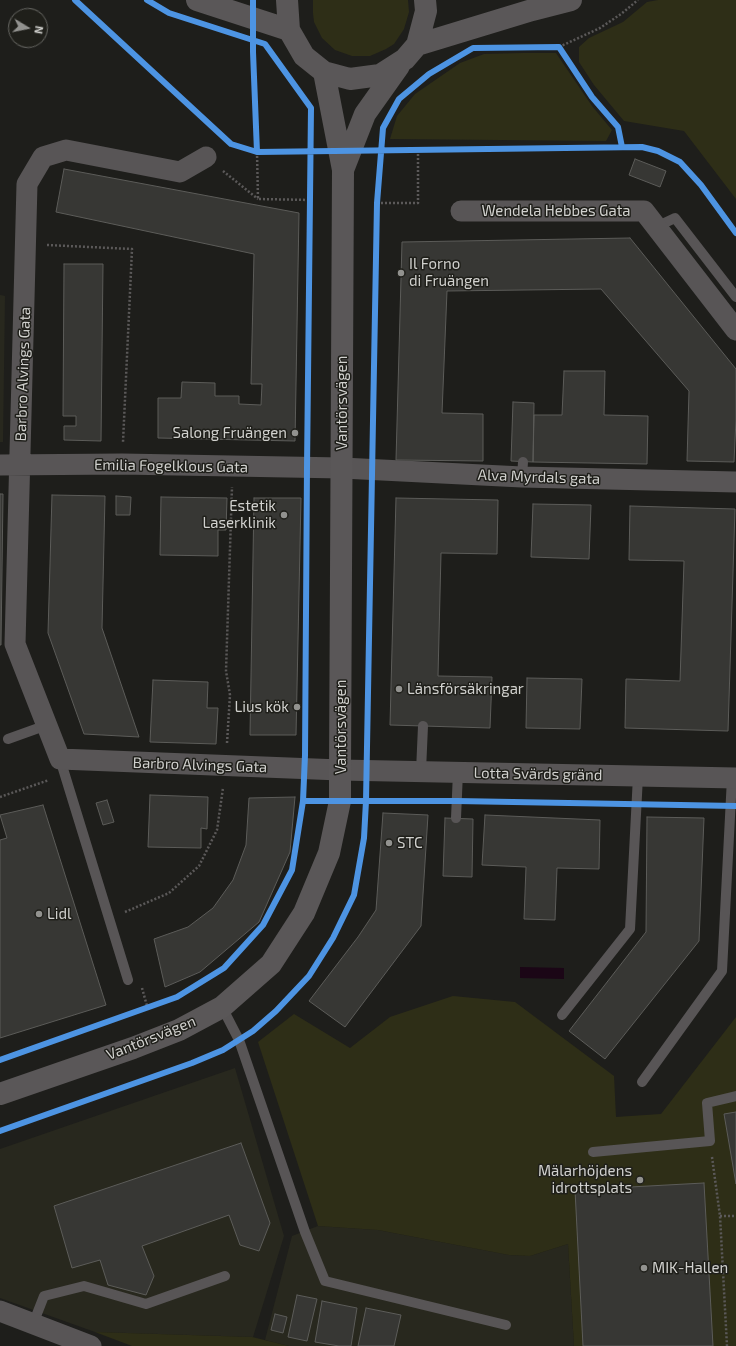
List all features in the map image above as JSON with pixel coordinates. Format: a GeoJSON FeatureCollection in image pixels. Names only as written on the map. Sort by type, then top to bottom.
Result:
{"type":"FeatureCollection","features":[{"type":"Feature","properties":{"kind":"street"},"geometry":{"type":"LineString","coordinates":[[197,0],[289,30]]}},
{"type":"Feature","properties":{"kind":"street"},"geometry":{"type":"LineString","coordinates":[[287,0],[289,30],[304,56],[324,72],[350,79],[380,75],[411,52],[524,13],[571,0]]}},
{"type":"Feature","properties":{"kind":"street"},"geometry":{"type":"LineString","coordinates":[[411,52],[426,11],[424,0]]}},
{"type":"Feature","properties":{"kind":"street","name":"Vantörsvägen"},"geometry":{"type":"LineString","coordinates":[[343,170],[364,114],[411,52]]}},
{"type":"Feature","properties":{"kind":"street","name":"Vantörsvägen"},"geometry":{"type":"LineString","coordinates":[[0,1094],[179,1030],[222,1006],[271,964],[304,913],[329,853],[340,801],[343,170],[324,72]]}},
{"type":"Feature","properties":{"kind":"street","name":"Barbro Alvings Gata"},"geometry":{"type":"LineString","coordinates":[[206,157],[180,172],[66,150],[43,157],[27,184],[26,244],[10,465],[15,644],[60,759],[340,770]]}},
{"type":"Feature","properties":{"kind":"street","name":"Wendela Hebbes Gata"},"geometry":{"type":"LineString","coordinates":[[461,211],[644,211],[736,330]]}},
{"type":"Feature","properties":{"kind":"street","name":"Emilia Fogelklous Gata"},"geometry":{"type":"LineString","coordinates":[[10,465],[122,464],[342,468]]}},
{"type":"Feature","properties":{"kind":"street","name":"Alva Myrdals gata"},"geometry":{"type":"LineString","coordinates":[[342,468],[522,469],[736,482]]}},
{"type":"Feature","properties":{"kind":"street","name":"Lotta Svärds gränd"},"geometry":{"type":"LineString","coordinates":[[340,770],[734,778]]}},
{"type":"Feature","properties":{"kind":"street"},"geometry":{"type":"LineString","coordinates":[[0,1311],[91,1346]]}},
{"type":"Feature","properties":{"kind":"lane"},"geometry":{"type":"LineString","coordinates":[[656,227],[675,218],[736,297]]}},
{"type":"Feature","properties":{"kind":"lane"},"geometry":{"type":"LineString","coordinates":[[8,739],[47,725]]}},
{"type":"Feature","properties":{"kind":"lane"},"geometry":{"type":"LineString","coordinates":[[421,772],[424,726]]}},
{"type":"Feature","properties":{"kind":"lane","name":"Barbro Alvings Gata"},"geometry":{"type":"LineString","coordinates":[[60,759],[128,980]]}},
{"type":"Feature","properties":{"kind":"lane"},"geometry":{"type":"LineString","coordinates":[[456,818],[458,772]]}},
{"type":"Feature","properties":{"kind":"lane"},"geometry":{"type":"LineString","coordinates":[[562,1015],[630,929],[638,776]]}},
{"type":"Feature","properties":{"kind":"lane"},"geometry":{"type":"LineString","coordinates":[[642,1082],[722,971],[734,778]]}},
{"type":"Feature","properties":{"kind":"lane"},"geometry":{"type":"LineString","coordinates":[[222,1006],[239,1040],[305,1232],[325,1281],[506,1325]]}},
{"type":"Feature","properties":{"kind":"lane"},"geometry":{"type":"LineString","coordinates":[[593,1152],[710,1141],[707,1103],[736,1096]]}},
{"type":"Feature","properties":{"kind":"lane"},"geometry":{"type":"LineString","coordinates":[[33,1324],[44,1296],[84,1286],[146,1304],[225,1276]]}},
{"type":"Feature","properties":{"kind":"path"},"geometry":{"type":"LineString","coordinates":[[551,47],[559,47],[600,28],[638,0]]}},
{"type":"Feature","properties":{"kind":"path"},"geometry":{"type":"LineString","coordinates":[[559,47],[563,53]]}},
{"type":"Feature","properties":{"kind":"path"},"geometry":{"type":"LineString","coordinates":[[257,144],[254,151],[258,199]]}},
{"type":"Feature","properties":{"kind":"path"},"geometry":{"type":"LineString","coordinates":[[411,150],[426,150]]}},
{"type":"Feature","properties":{"kind":"path"},"geometry":{"type":"LineString","coordinates":[[377,203],[418,203],[418,150]]}},
{"type":"Feature","properties":{"kind":"path"},"geometry":{"type":"LineString","coordinates":[[254,151],[265,152]]}},
{"type":"Feature","properties":{"kind":"path"},"geometry":{"type":"LineString","coordinates":[[206,157],[258,199],[311,200]]}},
{"type":"Feature","properties":{"kind":"path"},"geometry":{"type":"LineString","coordinates":[[311,192],[311,208]]}},
{"type":"Feature","properties":{"kind":"path"},"geometry":{"type":"LineString","coordinates":[[377,211],[378,195]]}},
{"type":"Feature","properties":{"kind":"path"},"geometry":{"type":"LineString","coordinates":[[26,244],[132,249],[122,464]]}},
{"type":"Feature","properties":{"kind":"path"},"geometry":{"type":"LineString","coordinates":[[110,918],[169,893],[199,866],[218,830],[226,766],[230,695],[226,671],[233,466]]}},
{"type":"Feature","properties":{"kind":"path"},"geometry":{"type":"LineString","coordinates":[[0,797],[52,778],[60,759]]}},
{"type":"Feature","properties":{"kind":"path"},"geometry":{"type":"LineString","coordinates":[[140,1009],[155,1004]]}},
{"type":"Feature","properties":{"kind":"path"},"geometry":{"type":"LineString","coordinates":[[710,1141],[720,1216],[727,1346]]}},
{"type":"Feature","properties":{"kind":"path"},"geometry":{"type":"LineString","coordinates":[[720,1216],[736,1216]]}},
{"type":"Feature","properties":{"kind":"shaded area"},"geometry":{"type":"Polygon","coordinates":[[[313,0],[408,0],[409,12],[404,29],[394,44],[370,56],[352,56],[335,50],[322,38],[314,22],[313,0]]]}},
{"type":"Feature","properties":{"kind":"shaded area"},"geometry":{"type":"Polygon","coordinates":[[[658,0],[736,0],[736,199],[684,131],[624,121],[594,85],[579,62],[579,47],[589,38],[623,22],[647,2],[658,0]]]}},
{"type":"Feature","properties":{"kind":"shaded area"},"geometry":{"type":"Polygon","coordinates":[[[556,53],[592,106],[612,130],[606,141],[390,139],[397,116],[415,94],[460,63],[484,54],[556,53]]]}},
{"type":"Feature","properties":{"kind":"shaded area"},"geometry":{"type":"Polygon","coordinates":[[[0,295],[5,296],[3,442],[0,442],[0,295]]]}},
{"type":"Feature","properties":{"kind":"shaded area"},"geometry":{"type":"Polygon","coordinates":[[[520,967],[564,968],[564,979],[520,978],[520,967]]]}},
{"type":"Feature","properties":{"kind":"shaded area"},"geometry":{"type":"Polygon","coordinates":[[[453,996],[515,1002],[614,1076],[616,1117],[661,1114],[736,1017],[736,1346],[574,1346],[568,1244],[530,1256],[509,1255],[378,1230],[318,1226],[258,1042],[294,1014],[350,1048],[390,1017],[453,996]]]}},
{"type":"Feature","properties":{"kind":"shaded area"},"geometry":{"type":"Polygon","coordinates":[[[235,1068],[284,1236],[253,1337],[95,1332],[0,1298],[0,1149],[235,1068]]]}},
{"type":"Feature","properties":{"kind":"shaded area"},"geometry":{"type":"Polygon","coordinates":[[[318,1226],[378,1230],[509,1255],[530,1256],[568,1244],[574,1346],[289,1346],[265,1340],[292,1236],[318,1226]]]}},
{"type":"Feature","properties":{"kind":"shaded area"},"geometry":{"type":"Polygon","coordinates":[[[95,1332],[252,1337],[289,1346],[132,1346],[95,1332]]]}},
{"type":"Feature","properties":{"kind":"building"},"geometry":{"type":"Polygon","coordinates":[[[635,159],[666,171],[660,187],[629,175],[635,159]]]}},
{"type":"Feature","properties":{"kind":"building"},"geometry":{"type":"Polygon","coordinates":[[[64,169],[299,213],[295,441],[158,438],[158,398],[181,398],[182,382],[215,383],[215,396],[239,396],[239,404],[261,405],[262,384],[251,384],[254,254],[56,212],[64,169]]]}},
{"type":"Feature","properties":{"kind":"building"},"geometry":{"type":"Polygon","coordinates":[[[630,238],[736,369],[734,462],[687,461],[689,391],[601,289],[447,291],[442,413],[483,414],[483,461],[396,460],[402,242],[630,238]]]}},
{"type":"Feature","properties":{"kind":"building"},"geometry":{"type":"Polygon","coordinates":[[[64,264],[103,264],[101,441],[64,440],[64,426],[76,426],[76,416],[63,416],[64,264]]]}},
{"type":"Feature","properties":{"kind":"building"},"geometry":{"type":"Polygon","coordinates":[[[564,371],[605,371],[604,415],[648,416],[647,464],[533,462],[534,415],[562,415],[564,371]]]}},
{"type":"Feature","properties":{"kind":"building"},"geometry":{"type":"Polygon","coordinates":[[[513,402],[534,403],[533,462],[511,461],[513,402]]]}},
{"type":"Feature","properties":{"kind":"building"},"geometry":{"type":"Polygon","coordinates":[[[0,494],[3,494],[1,645],[0,645],[0,494]]]}},
{"type":"Feature","properties":{"kind":"building"},"geometry":{"type":"Polygon","coordinates":[[[52,495],[105,496],[102,628],[139,737],[84,734],[48,633],[52,495]]]}},
{"type":"Feature","properties":{"kind":"building"},"geometry":{"type":"Polygon","coordinates":[[[116,496],[131,497],[130,515],[116,515],[116,496]]]}},
{"type":"Feature","properties":{"kind":"building"},"geometry":{"type":"Polygon","coordinates":[[[161,497],[227,498],[226,530],[218,530],[218,556],[160,555],[161,497]]]}},
{"type":"Feature","properties":{"kind":"building"},"geometry":{"type":"Polygon","coordinates":[[[254,498],[301,498],[296,735],[250,735],[254,498]]]}},
{"type":"Feature","properties":{"kind":"building"},"geometry":{"type":"Polygon","coordinates":[[[396,498],[498,500],[497,554],[441,553],[438,676],[492,677],[490,728],[390,725],[396,498]]]}},
{"type":"Feature","properties":{"kind":"building"},"geometry":{"type":"Polygon","coordinates":[[[533,504],[591,505],[589,559],[531,557],[533,504]]]}},
{"type":"Feature","properties":{"kind":"building"},"geometry":{"type":"Polygon","coordinates":[[[630,506],[735,509],[728,731],[625,728],[626,679],[680,681],[684,561],[629,560],[630,506]]]}},
{"type":"Feature","properties":{"kind":"building"},"geometry":{"type":"Polygon","coordinates":[[[527,678],[582,679],[580,729],[526,728],[527,678]]]}},
{"type":"Feature","properties":{"kind":"building"},"geometry":{"type":"Polygon","coordinates":[[[153,680],[208,682],[207,708],[218,708],[216,744],[150,742],[153,680]]]}},
{"type":"Feature","properties":{"kind":"building"},"geometry":{"type":"Polygon","coordinates":[[[150,795],[208,797],[207,829],[201,828],[201,848],[148,847],[150,795]]]}},
{"type":"Feature","properties":{"kind":"building"},"geometry":{"type":"Polygon","coordinates":[[[295,797],[290,852],[259,922],[200,972],[165,987],[154,939],[188,927],[213,908],[233,880],[246,845],[249,798],[295,797]]]}},
{"type":"Feature","properties":{"kind":"building"},"geometry":{"type":"Polygon","coordinates":[[[107,800],[114,822],[103,825],[96,803],[107,800]]]}},
{"type":"Feature","properties":{"kind":"building","name":"Lidl"},"geometry":{"type":"Polygon","coordinates":[[[43,805],[106,1005],[0,1038],[0,840],[7,838],[0,815],[43,805]]]}},
{"type":"Feature","properties":{"kind":"building"},"geometry":{"type":"Polygon","coordinates":[[[383,813],[428,815],[421,926],[345,1027],[309,1001],[358,937],[376,910],[383,813]]]}},
{"type":"Feature","properties":{"kind":"building"},"geometry":{"type":"Polygon","coordinates":[[[485,815],[600,820],[599,869],[557,868],[555,920],[524,919],[526,867],[482,865],[485,815]]]}},
{"type":"Feature","properties":{"kind":"building"},"geometry":{"type":"Polygon","coordinates":[[[647,817],[704,818],[699,941],[605,1059],[569,1031],[646,932],[647,817]]]}},
{"type":"Feature","properties":{"kind":"building"},"geometry":{"type":"Polygon","coordinates":[[[445,818],[473,819],[472,877],[443,876],[445,818]]]}},
{"type":"Feature","properties":{"kind":"building"},"geometry":{"type":"Polygon","coordinates":[[[736,1112],[736,1184],[724,1114],[736,1112]]]}},
{"type":"Feature","properties":{"kind":"building"},"geometry":{"type":"Polygon","coordinates":[[[241,1143],[270,1223],[259,1251],[240,1245],[229,1215],[142,1246],[154,1276],[146,1295],[108,1285],[100,1260],[72,1268],[54,1206],[241,1143]]]}},
{"type":"Feature","properties":{"kind":"building","name":"MIK-Hallen"},"geometry":{"type":"Polygon","coordinates":[[[704,1183],[713,1346],[583,1346],[575,1190],[704,1183]]]}},
{"type":"Feature","properties":{"kind":"building"},"geometry":{"type":"Polygon","coordinates":[[[297,1295],[317,1299],[307,1341],[288,1337],[297,1295]]]}},
{"type":"Feature","properties":{"kind":"building"},"geometry":{"type":"Polygon","coordinates":[[[322,1301],[357,1308],[351,1346],[339,1346],[315,1342],[322,1301]]]}},
{"type":"Feature","properties":{"kind":"building"},"geometry":{"type":"Polygon","coordinates":[[[366,1308],[401,1315],[394,1346],[358,1346],[366,1308]]]}},
{"type":"Feature","properties":{"kind":"building"},"geometry":{"type":"Polygon","coordinates":[[[275,1314],[287,1317],[283,1333],[271,1330],[275,1314]]]}},
{"type":"Feature","properties":{"kind":"cycle path"},"geometry":{"type":"LineString","coordinates":[[75,0],[231,144],[257,152],[642,147],[658,151],[680,162],[701,185],[736,233]]}},
{"type":"Feature","properties":{"kind":"cycle path"},"geometry":{"type":"LineString","coordinates":[[0,1060],[177,997],[224,968],[263,925],[292,870],[303,801],[305,755],[311,108],[265,44],[169,13],[147,0]]}},
{"type":"Feature","properties":{"kind":"cycle path"},"geometry":{"type":"LineString","coordinates":[[253,0],[253,52],[257,152]]}},
{"type":"Feature","properties":{"kind":"cycle path"},"geometry":{"type":"LineString","coordinates":[[0,1131],[192,1063],[223,1050],[253,1031],[276,1011],[309,976],[333,938],[354,895],[364,838],[366,801],[377,203],[383,128],[399,99],[429,74],[473,48],[559,47],[592,97],[618,127],[622,147]]}},
{"type":"Feature","properties":{"kind":"cycle path"},"geometry":{"type":"LineString","coordinates":[[303,801],[457,801],[736,806]]}},
{"type":"Feature","properties":{"kind":"place","name":"Il Forno di Fruängen"},"geometry":{"type":"Point","coordinates":[401,273]}},
{"type":"Feature","properties":{"kind":"place","name":"Salong Fruängen"},"geometry":{"type":"Point","coordinates":[295,433]}},
{"type":"Feature","properties":{"kind":"place","name":"Estetik Laserklinik"},"geometry":{"type":"Point","coordinates":[284,515]}},
{"type":"Feature","properties":{"kind":"place","name":"Länsförsäkringar"},"geometry":{"type":"Point","coordinates":[399,689]}},
{"type":"Feature","properties":{"kind":"place","name":"Lius kök"},"geometry":{"type":"Point","coordinates":[297,707]}},
{"type":"Feature","properties":{"kind":"place","name":"STC"},"geometry":{"type":"Point","coordinates":[389,843]}},
{"type":"Feature","properties":{"kind":"place","name":"Lidl"},"geometry":{"type":"Point","coordinates":[39,914]}},
{"type":"Feature","properties":{"kind":"place","name":"Mälarhöjdens idrottsplats"},"geometry":{"type":"Point","coordinates":[640,1180]}},
{"type":"Feature","properties":{"kind":"place","name":"MIK-Hallen"},"geometry":{"type":"Point","coordinates":[644,1268]}}]}
